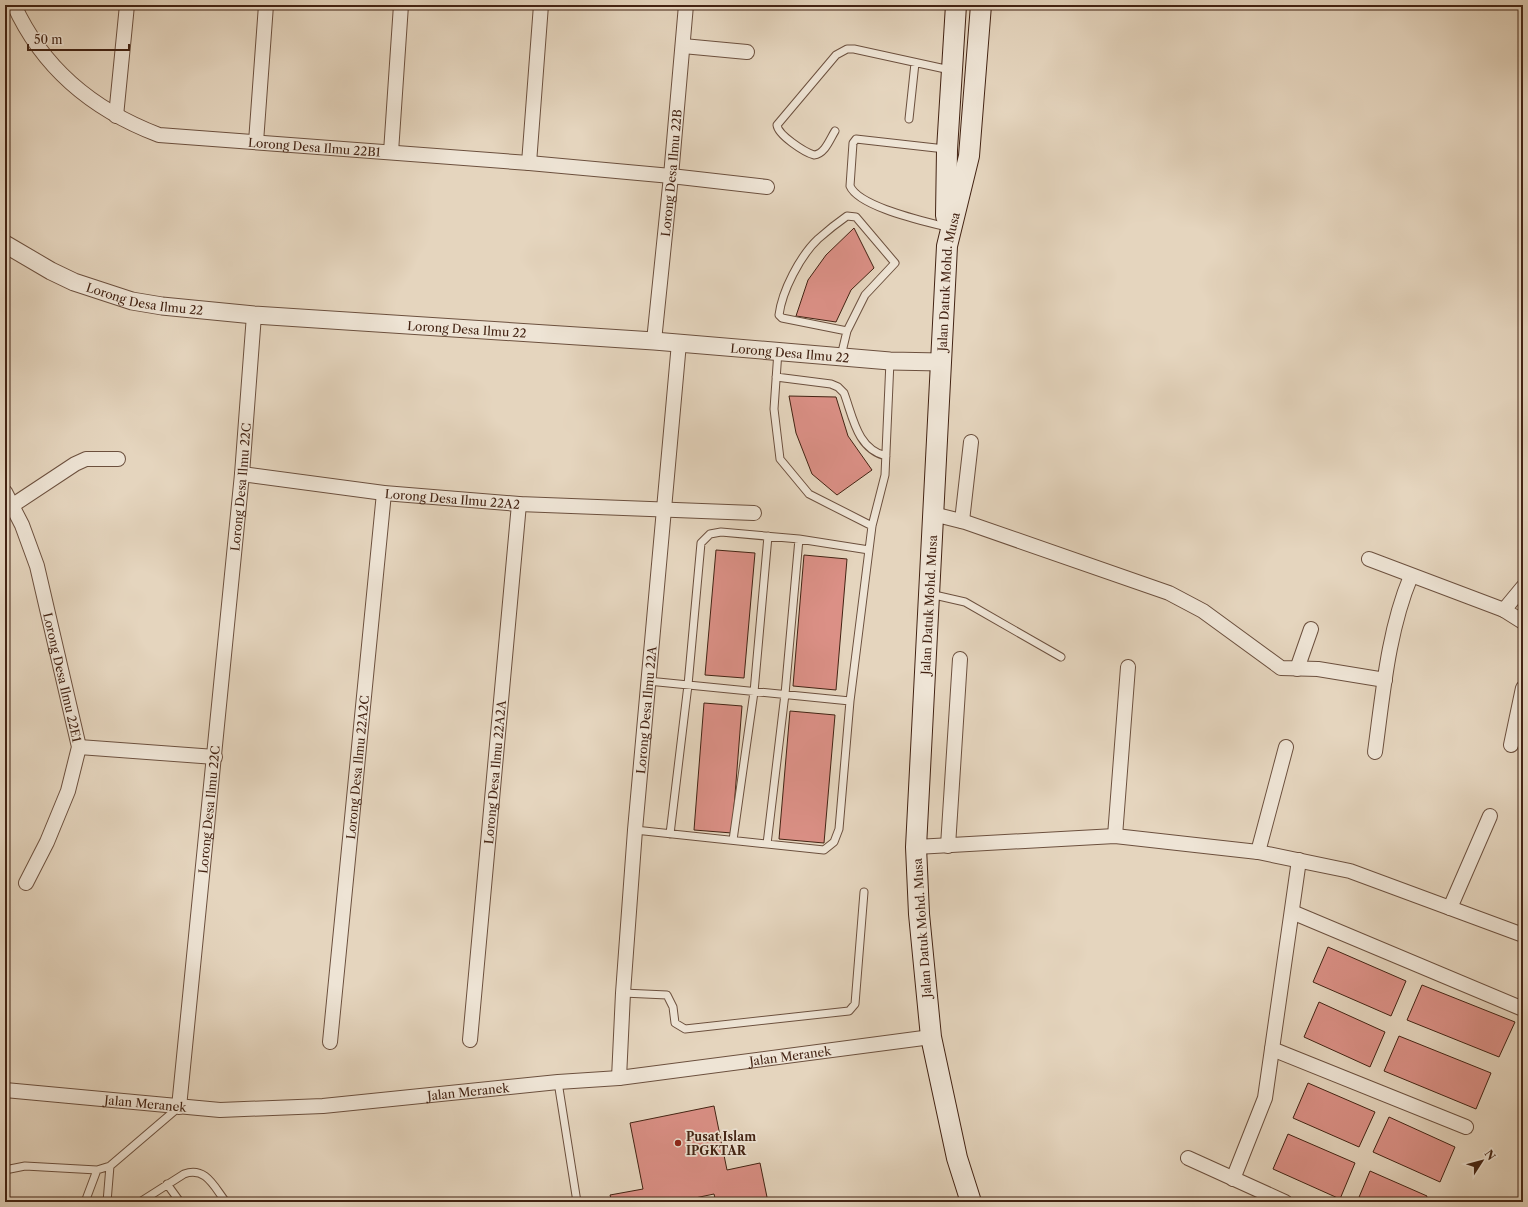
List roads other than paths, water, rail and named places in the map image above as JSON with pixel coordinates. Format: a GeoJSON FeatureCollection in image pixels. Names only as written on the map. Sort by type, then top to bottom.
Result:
{"type":"FeatureCollection","features":[{"type":"Feature","properties":{"kind":"main road","name":"Jalan Datuk Mohd. Musa"},"geometry":{"type":"LineString","coordinates":[[956,5],[947,150],[947,236],[934,514],[916,847],[919,914],[931,1037],[957,1158],[971,1202]]}},
{"type":"Feature","properties":{"kind":"main road","name":"Jalan Datuk Mohd. Musa"},"geometry":{"type":"LineString","coordinates":[[947,236],[969,156],[981,5]]}},
{"type":"Feature","properties":{"kind":"street","name":"Lorong Desa Ilmu 22B1"},"geometry":{"type":"LineString","coordinates":[[14,5],[34,43],[51,65],[75,87],[116,116],[159,135],[529,163],[671,176],[767,187]]}},
{"type":"Feature","properties":{"kind":"street"},"geometry":{"type":"LineString","coordinates":[[116,116],[127,5]]}},
{"type":"Feature","properties":{"kind":"street"},"geometry":{"type":"LineString","coordinates":[[256,142],[266,5]]}},
{"type":"Feature","properties":{"kind":"street"},"geometry":{"type":"LineString","coordinates":[[391,152],[401,5]]}},
{"type":"Feature","properties":{"kind":"street"},"geometry":{"type":"LineString","coordinates":[[529,163],[541,5]]}},
{"type":"Feature","properties":{"kind":"street","name":"Lorong Desa Ilmu 22B"},"geometry":{"type":"LineString","coordinates":[[654,341],[671,176],[686,5]]}},
{"type":"Feature","properties":{"kind":"street"},"geometry":{"type":"LineString","coordinates":[[683,46],[748,52]]}},
{"type":"Feature","properties":{"kind":"street","name":"Lorong Desa Ilmu 22"},"geometry":{"type":"LineString","coordinates":[[5,244],[51,271],[74,282],[132,301],[162,306],[254,315],[654,341],[890,361],[941,362]]}},
{"type":"Feature","properties":{"kind":"street","name":"Lorong Desa Ilmu 22C"},"geometry":{"type":"LineString","coordinates":[[179,1107],[242,474],[254,315]]}},
{"type":"Feature","properties":{"kind":"street","name":"Lorong Desa Ilmu 22A"},"geometry":{"type":"LineString","coordinates":[[618,1078],[635,830],[679,343]]}},
{"type":"Feature","properties":{"kind":"street"},"geometry":{"type":"LineString","coordinates":[[962,521],[971,442]]}},
{"type":"Feature","properties":{"kind":"street"},"geometry":{"type":"LineString","coordinates":[[13,505],[75,464],[86,459],[118,459]]}},
{"type":"Feature","properties":{"kind":"street","name":"Lorong Desa Ilmu 22A2"},"geometry":{"type":"LineString","coordinates":[[242,474],[384,492],[519,504],[663,511],[754,513]]}},
{"type":"Feature","properties":{"kind":"street","name":"Lorong Desa Ilmu 22E1"},"geometry":{"type":"LineString","coordinates":[[5,492],[13,505],[37,566],[78,747],[68,791],[47,842],[26,884]]}},
{"type":"Feature","properties":{"kind":"street","name":"Lorong Desa Ilmu 22A2C"},"geometry":{"type":"LineString","coordinates":[[330,1042],[384,492]]}},
{"type":"Feature","properties":{"kind":"street","name":"Lorong Desa Ilmu 22A2A"},"geometry":{"type":"LineString","coordinates":[[470,1040],[519,504]]}},
{"type":"Feature","properties":{"kind":"street"},"geometry":{"type":"LineString","coordinates":[[934,514],[962,521],[1169,593],[1203,611],[1281,668],[1318,669],[1385,680]]}},
{"type":"Feature","properties":{"kind":"street"},"geometry":{"type":"LineString","coordinates":[[1369,560],[1504,610],[1523,622]]}},
{"type":"Feature","properties":{"kind":"street"},"geometry":{"type":"LineString","coordinates":[[1375,752],[1385,680],[1397,612],[1411,576]]}},
{"type":"Feature","properties":{"kind":"street"},"geometry":{"type":"LineString","coordinates":[[1504,610],[1523,587]]}},
{"type":"Feature","properties":{"kind":"street"},"geometry":{"type":"LineString","coordinates":[[1297,669],[1311,629]]}},
{"type":"Feature","properties":{"kind":"street"},"geometry":{"type":"LineString","coordinates":[[948,846],[960,659]]}},
{"type":"Feature","properties":{"kind":"street"},"geometry":{"type":"LineString","coordinates":[[1115,836],[1128,668]]}},
{"type":"Feature","properties":{"kind":"street"},"geometry":{"type":"LineString","coordinates":[[1511,746],[1523,688]]}},
{"type":"Feature","properties":{"kind":"street"},"geometry":{"type":"LineString","coordinates":[[78,747],[215,757]]}},
{"type":"Feature","properties":{"kind":"street"},"geometry":{"type":"LineString","coordinates":[[1258,852],[1286,747]]}},
{"type":"Feature","properties":{"kind":"street"},"geometry":{"type":"LineString","coordinates":[[1450,908],[1490,816]]}},
{"type":"Feature","properties":{"kind":"street"},"geometry":{"type":"LineString","coordinates":[[916,847],[1115,836],[1258,852],[1350,871],[1523,935]]}},
{"type":"Feature","properties":{"kind":"street"},"geometry":{"type":"LineString","coordinates":[[1233,1179],[1265,1098],[1299,860]]}},
{"type":"Feature","properties":{"kind":"street"},"geometry":{"type":"LineString","coordinates":[[1292,912],[1523,1009]]}},
{"type":"Feature","properties":{"kind":"street","name":"Jalan Meranek"},"geometry":{"type":"LineString","coordinates":[[5,1090],[220,1110],[323,1106],[558,1082],[618,1078],[931,1037]]}},
{"type":"Feature","properties":{"kind":"street"},"geometry":{"type":"LineString","coordinates":[[1272,1049],[1466,1127]]}},
{"type":"Feature","properties":{"kind":"street"},"geometry":{"type":"LineString","coordinates":[[1188,1158],[1285,1202]]}},
{"type":"Feature","properties":{"kind":"lane"},"geometry":{"type":"LineString","coordinates":[[835,131],[820,153],[814,155],[782,134],[777,128],[777,125],[836,55],[847,49],[854,49],[952,70]]}},
{"type":"Feature","properties":{"kind":"lane"},"geometry":{"type":"LineString","coordinates":[[909,119],[915,63]]}},
{"type":"Feature","properties":{"kind":"lane"},"geometry":{"type":"LineString","coordinates":[[947,150],[856,139],[853,143],[850,184],[856,193],[885,210],[947,236]]}},
{"type":"Feature","properties":{"kind":"lane"},"geometry":{"type":"LineString","coordinates":[[841,356],[847,331],[865,295],[895,263],[856,217],[850,215],[818,240],[809,250],[792,276],[781,304],[779,316],[782,318],[847,331]]}},
{"type":"Feature","properties":{"kind":"lane"},"geometry":{"type":"LineString","coordinates":[[778,351],[774,409],[780,459],[809,494],[872,526]]}},
{"type":"Feature","properties":{"kind":"lane"},"geometry":{"type":"LineString","coordinates":[[635,830],[824,850],[834,842],[839,829],[850,701],[872,526],[885,475],[890,361]]}},
{"type":"Feature","properties":{"kind":"lane"},"geometry":{"type":"LineString","coordinates":[[776,377],[831,384],[838,387],[844,394],[864,443],[871,450],[886,456]]}},
{"type":"Feature","properties":{"kind":"lane"},"geometry":{"type":"LineString","coordinates":[[670,834],[688,685],[701,544],[710,534],[721,532],[799,539],[869,550]]}},
{"type":"Feature","properties":{"kind":"lane"},"geometry":{"type":"LineString","coordinates":[[733,840],[754,692],[768,536]]}},
{"type":"Feature","properties":{"kind":"lane"},"geometry":{"type":"LineString","coordinates":[[767,844],[785,694],[799,539]]}},
{"type":"Feature","properties":{"kind":"lane"},"geometry":{"type":"LineString","coordinates":[[929,594],[965,602],[1060,657]]}},
{"type":"Feature","properties":{"kind":"lane"},"geometry":{"type":"LineString","coordinates":[[648,681],[850,701]]}},
{"type":"Feature","properties":{"kind":"lane"},"geometry":{"type":"LineString","coordinates":[[623,993],[667,995],[673,1007],[675,1023],[685,1029],[849,1011],[855,1004],[864,892]]}},
{"type":"Feature","properties":{"kind":"lane"},"geometry":{"type":"LineString","coordinates":[[558,1082],[577,1202]]}},
{"type":"Feature","properties":{"kind":"lane"},"geometry":{"type":"LineString","coordinates":[[5,1170],[25,1166],[97,1170],[110,1166],[179,1107]]}},
{"type":"Feature","properties":{"kind":"lane"},"geometry":{"type":"LineString","coordinates":[[107,1202],[110,1166]]}},
{"type":"Feature","properties":{"kind":"lane"},"geometry":{"type":"LineString","coordinates":[[85,1202],[97,1170]]}},
{"type":"Feature","properties":{"kind":"lane"},"geometry":{"type":"LineString","coordinates":[[140,1202],[184,1174],[192,1172],[201,1173],[226,1202]]}},
{"type":"Feature","properties":{"kind":"lane"},"geometry":{"type":"LineString","coordinates":[[167,1184],[180,1202]]}},
{"type":"Feature","properties":{"kind":"place","name":"Pusat Islam IPGKTAR"},"geometry":{"type":"Point","coordinates":[678,1143]}}]}
